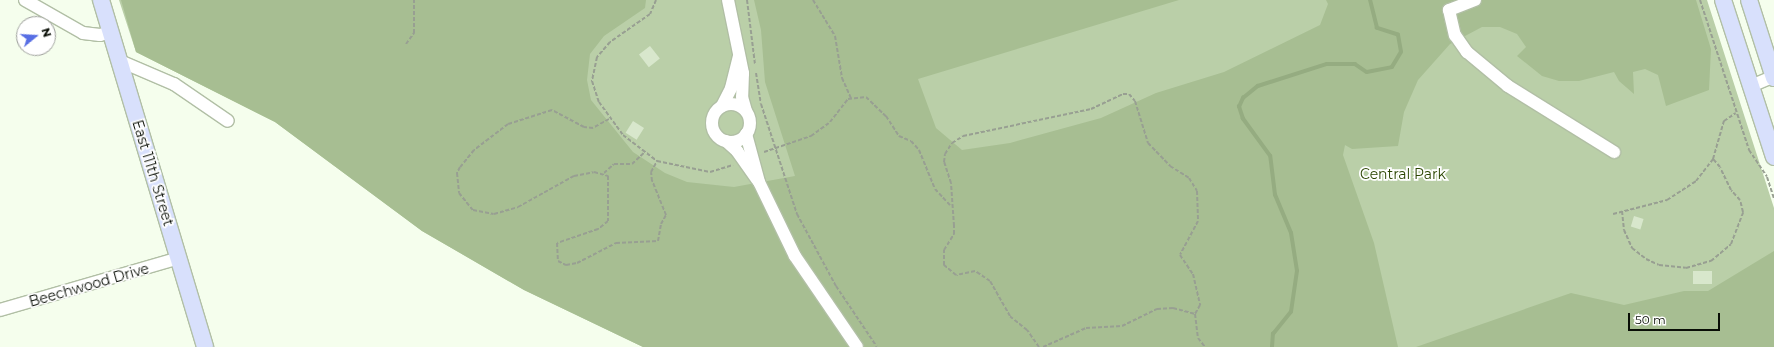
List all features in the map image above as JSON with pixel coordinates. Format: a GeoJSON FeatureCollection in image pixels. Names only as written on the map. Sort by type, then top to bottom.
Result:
{"type":"FeatureCollection","features":[{"type":"Feature","properties":{"kind":"main road","name":"East 111th Street"},"geometry":{"type":"LineString","coordinates":[[101,0],[205,347]]}},
{"type":"Feature","properties":{"kind":"main road"},"geometry":{"type":"LineString","coordinates":[[1723,0],[1774,158]]}},
{"type":"Feature","properties":{"kind":"main road"},"geometry":{"type":"LineString","coordinates":[[1749,0],[1774,76]]}},
{"type":"Feature","properties":{"kind":"street"},"geometry":{"type":"LineString","coordinates":[[25,0],[83,32],[100,34],[111,32]]}},
{"type":"Feature","properties":{"kind":"street"},"geometry":{"type":"LineString","coordinates":[[726,141],[737,141],[746,134],[750,123],[746,111],[739,56],[728,0]]}},
{"type":"Feature","properties":{"kind":"street"},"geometry":{"type":"LineString","coordinates":[[1475,0],[1449,10],[1455,35],[1467,52],[1508,86],[1614,152]]}},
{"type":"Feature","properties":{"kind":"street"},"geometry":{"type":"LineString","coordinates":[[739,56],[731,88],[722,106],[715,113],[712,122],[715,134],[737,151],[759,182],[795,256],[857,347]]}},
{"type":"Feature","properties":{"kind":"street"},"geometry":{"type":"LineString","coordinates":[[120,61],[174,84],[228,121]]}},
{"type":"Feature","properties":{"kind":"street"},"geometry":{"type":"LineString","coordinates":[[1751,86],[1774,76]]}},
{"type":"Feature","properties":{"kind":"street"},"geometry":{"type":"LineString","coordinates":[[722,106],[732,104],[746,111]]}},
{"type":"Feature","properties":{"kind":"street"},"geometry":{"type":"LineString","coordinates":[[746,134],[759,182]]}},
{"type":"Feature","properties":{"kind":"street","name":"Beechwood Drive"},"geometry":{"type":"LineString","coordinates":[[0,310],[179,258]]}},
{"type":"Feature","properties":{"kind":"path"},"geometry":{"type":"LineString","coordinates":[[406,44],[414,33],[414,0]]}},
{"type":"Feature","properties":{"kind":"path"},"geometry":{"type":"LineString","coordinates":[[656,0],[650,14],[610,42],[597,57],[592,76],[594,88],[609,119],[644,153],[657,161],[716,172],[739,162]]}},
{"type":"Feature","properties":{"kind":"path"},"geometry":{"type":"LineString","coordinates":[[747,0],[761,104],[788,192],[808,237],[836,286],[877,347]]}},
{"type":"Feature","properties":{"kind":"path"},"geometry":{"type":"LineString","coordinates":[[813,0],[835,36],[842,78],[851,98]]}},
{"type":"Feature","properties":{"kind":"path"},"geometry":{"type":"LineString","coordinates":[[1700,0],[1749,150],[1767,177],[1774,199]]}},
{"type":"Feature","properties":{"kind":"path"},"geometry":{"type":"LineString","coordinates":[[1039,347],[1027,330],[1010,316],[990,281],[975,271],[956,275],[944,265],[944,250],[954,234],[950,205],[952,183],[944,162],[945,154],[952,143],[963,136],[1091,109],[1123,94],[1129,94],[1139,111],[1148,143],[1170,166],[1189,178],[1198,191],[1198,221],[1180,255],[1193,274],[1200,305],[1195,314],[1202,343],[1205,347]]}},
{"type":"Feature","properties":{"kind":"path"},"geometry":{"type":"LineString","coordinates":[[762,153],[816,133],[851,98],[866,97],[886,116],[899,136],[915,145],[935,189],[950,205]]}},
{"type":"Feature","properties":{"kind":"path"},"geometry":{"type":"LineString","coordinates":[[609,119],[593,128],[584,127],[552,110],[508,124],[470,154],[457,173],[456,183],[459,193],[473,210],[494,214],[518,207],[574,176],[604,173],[614,164],[632,164],[644,153]]}},
{"type":"Feature","properties":{"kind":"path"},"geometry":{"type":"LineString","coordinates":[[1613,214],[1677,196],[1696,181],[1713,159],[1724,121],[1736,113]]}},
{"type":"Feature","properties":{"kind":"path"},"geometry":{"type":"LineString","coordinates":[[1622,211],[1624,230],[1632,248],[1646,259],[1659,265],[1679,268],[1711,260],[1731,244],[1743,212],[1740,200],[1713,159]]}},
{"type":"Feature","properties":{"kind":"path"},"geometry":{"type":"LineString","coordinates":[[604,173],[610,180],[608,220],[598,229],[556,243],[558,260],[566,265],[577,263],[616,242],[658,241],[661,224],[666,215],[652,181],[651,172],[657,161]]}},
{"type":"Feature","properties":{"kind":"path"},"geometry":{"type":"LineString","coordinates":[[1043,347],[1086,328],[1122,326],[1157,309],[1173,308],[1195,314]]}},
{"type":"Feature","properties":{"kind":"green space","name":"Central Park"},"geometry":{"type":"Polygon","coordinates":[[[119,0],[1707,0],[1774,208],[1774,347],[643,347],[524,290],[422,231],[275,122],[136,52],[119,0]]]}},
{"type":"Feature","properties":{"kind":"green space","name":"Central Park"},"geometry":{"type":"Polygon","coordinates":[[[121,0],[646,0],[645,8],[604,36],[590,54],[587,80],[591,100],[633,152],[665,173],[687,182],[734,187],[795,176],[765,82],[761,30],[754,0],[1179,0],[918,79],[936,128],[962,150],[1010,143],[1101,118],[1156,93],[1224,72],[1320,25],[1328,4],[1326,0],[1696,0],[1711,49],[1709,90],[1666,106],[1658,75],[1645,69],[1633,72],[1634,94],[1619,81],[1614,72],[1579,81],[1559,81],[1542,76],[1517,56],[1526,47],[1517,34],[1500,27],[1482,27],[1450,44],[1418,80],[1404,112],[1398,146],[1352,149],[1345,145],[1343,155],[1374,243],[1398,347],[643,347],[524,290],[422,231],[275,122],[136,52],[121,0]]]}},
{"type":"Feature","properties":{"kind":"green space"},"geometry":{"type":"Polygon","coordinates":[[[1774,251],[1774,347],[1416,347],[1571,293],[1624,305],[1684,291],[1708,291],[1774,251]]]}},
{"type":"Feature","properties":{"kind":"building"},"geometry":{"type":"Polygon","coordinates":[[[650,46],[660,59],[649,67],[639,55],[650,46]]]}},
{"type":"Feature","properties":{"kind":"building"},"geometry":{"type":"Polygon","coordinates":[[[633,121],[644,128],[637,140],[626,133],[633,121]]]}},
{"type":"Feature","properties":{"kind":"building"},"geometry":{"type":"Polygon","coordinates":[[[1634,216],[1644,219],[1640,229],[1631,227],[1634,216]]]}},
{"type":"Feature","properties":{"kind":"building"},"geometry":{"type":"Polygon","coordinates":[[[1693,271],[1712,271],[1712,284],[1693,284],[1693,271]]]}},
{"type":"Feature","properties":{"kind":"waterway"},"geometry":{"type":"LineString","coordinates":[[1272,347],[1273,334],[1291,312],[1297,271],[1291,233],[1275,195],[1270,156],[1243,119],[1239,107],[1243,98],[1258,86],[1327,64],[1355,64],[1367,72],[1392,67],[1401,52],[1398,35],[1377,28],[1370,0]]}}]}
